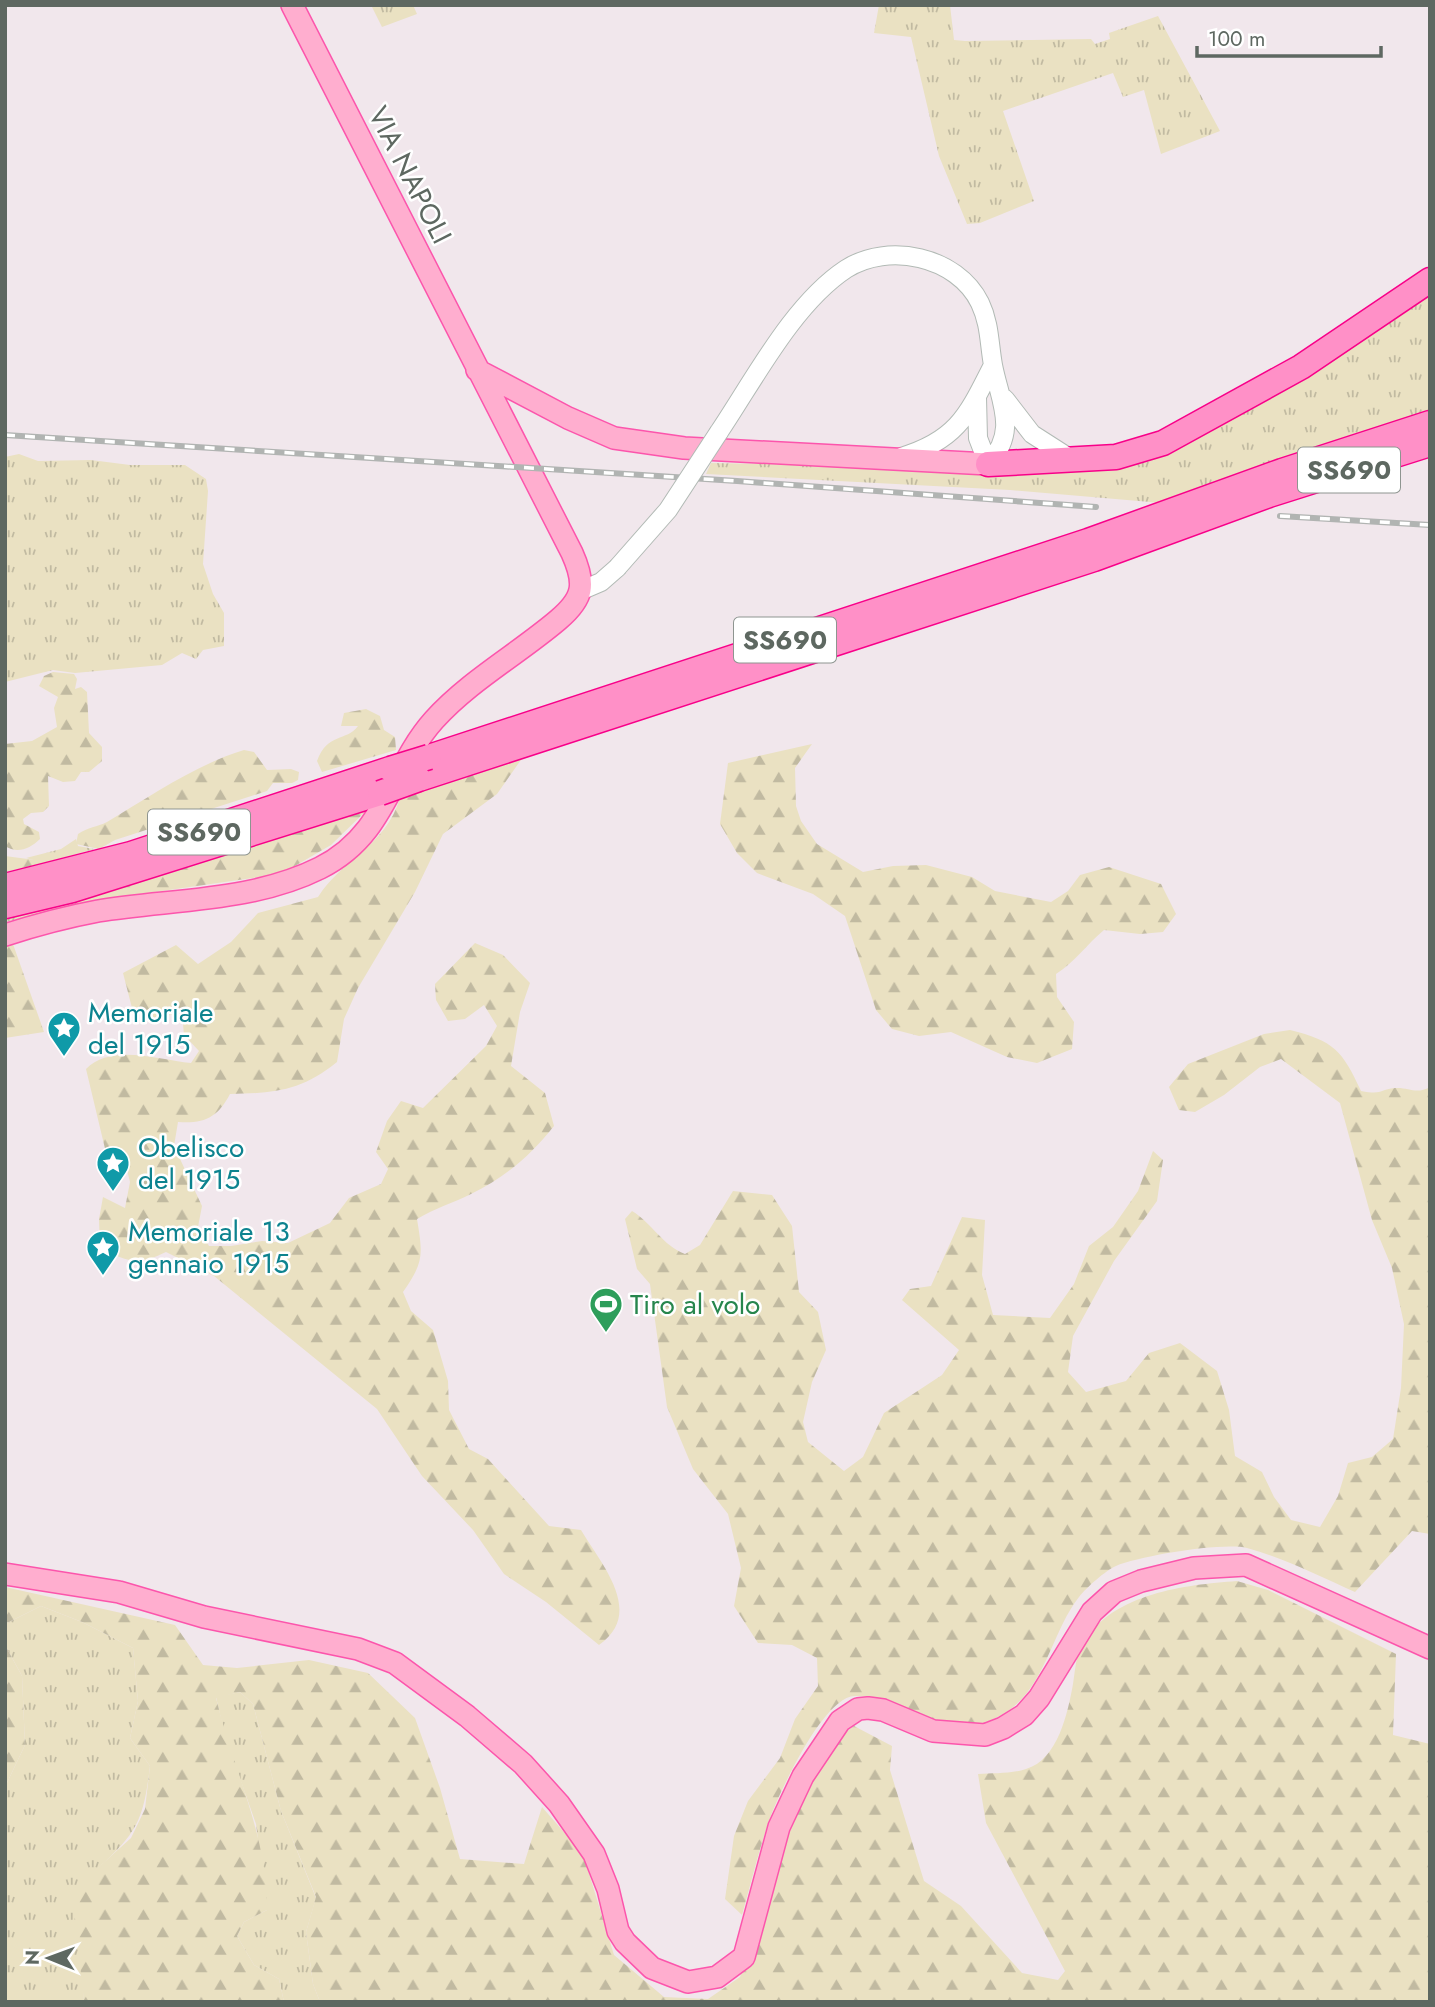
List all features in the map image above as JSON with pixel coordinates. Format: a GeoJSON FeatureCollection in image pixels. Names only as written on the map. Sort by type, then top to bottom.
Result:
{"type":"FeatureCollection","features":[{"type":"Feature","properties":{"kind":"highway"},"geometry":{"type":"LineString","coordinates":[[988,464],[1116,457],[1163,443],[1301,367],[1430,279]]}},
{"type":"Feature","properties":{"kind":"highway","name":"SS690"},"geometry":{"type":"LineString","coordinates":[[1091,550],[1282,471],[1430,423]]}},
{"type":"Feature","properties":{"kind":"highway","name":"SS690"},"geometry":{"type":"LineString","coordinates":[[5,906],[72,890],[380,793],[424,768],[1091,550],[1430,444]]}},
{"type":"Feature","properties":{"kind":"highway","name":"SS690"},"geometry":{"type":"LineString","coordinates":[[5,886],[131,854],[390,769],[424,768]]}},
{"type":"Feature","properties":{"kind":"main road","name":"VIA NAPOLI"},"geometry":{"type":"LineString","coordinates":[[292,5],[572,553],[580,575],[580,591]]}},
{"type":"Feature","properties":{"kind":"main road"},"geometry":{"type":"LineString","coordinates":[[477,370],[536,402],[614,438],[684,448],[988,464]]}},
{"type":"Feature","properties":{"kind":"main road"},"geometry":{"type":"LineString","coordinates":[[5,935],[98,911],[261,889],[292,881],[323,867],[358,839],[384,809],[417,740],[436,718],[564,615],[576,603],[580,591]]}},
{"type":"Feature","properties":{"kind":"main road"},"geometry":{"type":"LineString","coordinates":[[5,1574],[119,1592],[204,1616],[358,1649],[395,1663],[467,1716],[523,1764],[559,1804],[594,1854],[608,1889],[618,1931],[625,1942],[652,1968],[688,1982],[717,1977],[744,1957],[779,1827],[803,1776],[840,1721],[858,1709],[868,1708],[883,1710],[933,1731],[985,1735],[1003,1728],[1024,1715],[1039,1698],[1092,1612],[1114,1592],[1194,1568],[1246,1565],[1430,1647]]}},
{"type":"Feature","properties":{"kind":"street"},"geometry":{"type":"LineString","coordinates":[[580,591],[601,582],[617,568],[668,510],[795,318],[845,270],[868,257],[891,255],[921,258],[960,275],[979,301],[991,332],[993,365],[1004,398],[1006,425],[1000,451],[988,464],[978,438],[977,398]]}},
{"type":"Feature","properties":{"kind":"street"},"geometry":{"type":"LineString","coordinates":[[892,460],[918,452],[954,431],[977,398],[993,365]]}},
{"type":"Feature","properties":{"kind":"street"},"geometry":{"type":"LineString","coordinates":[[1004,398],[1032,434],[1074,460]]}},
{"type":"Feature","properties":{"kind":"green space"},"geometry":{"type":"Polygon","coordinates":[[[371,5],[413,5],[417,14],[382,27],[371,5]]]}},
{"type":"Feature","properties":{"kind":"green space"},"geometry":{"type":"Polygon","coordinates":[[[879,5],[950,5],[954,40],[965,41],[1091,39],[1095,44],[1110,39],[1109,33],[1158,16],[1220,131],[1161,154],[1144,90],[1123,97],[1113,73],[1003,111],[1034,201],[980,223],[967,224],[939,156],[911,37],[874,33],[879,5]]]}},
{"type":"Feature","properties":{"kind":"green space"},"geometry":{"type":"Polygon","coordinates":[[[1430,290],[1430,413],[1162,503],[1010,490],[706,474],[711,463],[1081,470],[1128,464],[1430,290]]]}},
{"type":"Feature","properties":{"kind":"green space"},"geometry":{"type":"Polygon","coordinates":[[[19,454],[38,461],[91,460],[130,465],[185,465],[206,479],[208,491],[203,564],[213,594],[224,613],[224,646],[203,650],[196,659],[182,653],[162,665],[75,673],[53,670],[5,682],[5,457],[19,454]]]}},
{"type":"Feature","properties":{"kind":"green space"},"geometry":{"type":"Polygon","coordinates":[[[53,672],[74,674],[77,679],[75,689],[81,687],[87,692],[89,733],[102,747],[102,761],[89,772],[81,772],[75,781],[63,782],[48,776],[49,806],[43,812],[31,813],[23,819],[24,824],[39,832],[40,839],[28,848],[14,850],[5,846],[5,744],[32,741],[57,727],[54,708],[58,697],[39,686],[44,676],[53,672]]]}},
{"type":"Feature","properties":{"kind":"green space"},"geometry":{"type":"Polygon","coordinates":[[[366,709],[380,716],[384,730],[395,737],[396,750],[322,772],[317,761],[321,752],[332,741],[358,726],[341,726],[344,713],[366,709]]]}},
{"type":"Feature","properties":{"kind":"green space"},"geometry":{"type":"Polygon","coordinates":[[[812,744],[795,768],[796,806],[801,821],[817,844],[863,872],[893,866],[926,865],[972,877],[995,891],[1051,902],[1068,891],[1080,875],[1109,867],[1161,884],[1176,914],[1163,932],[1140,934],[1104,930],[1056,974],[1057,997],[1074,1022],[1072,1049],[1037,1063],[1007,1057],[951,1032],[919,1036],[892,1029],[876,1010],[845,916],[813,894],[757,873],[737,853],[720,824],[728,763],[812,744]]]}},
{"type":"Feature","properties":{"kind":"green space"},"geometry":{"type":"Polygon","coordinates":[[[244,750],[254,752],[267,770],[291,769],[299,772],[298,780],[292,783],[273,783],[267,791],[115,840],[99,849],[76,844],[78,834],[107,822],[208,764],[244,750]]]}},
{"type":"Feature","properties":{"kind":"green space"},"geometry":{"type":"Polygon","coordinates":[[[523,757],[497,794],[443,834],[415,892],[358,988],[344,1019],[337,1062],[299,1085],[261,1093],[230,1094],[221,1108],[210,1117],[196,1122],[178,1122],[174,1146],[202,1206],[198,1227],[209,1246],[262,1241],[288,1243],[330,1223],[349,1198],[381,1184],[388,1169],[376,1152],[387,1121],[401,1101],[423,1108],[486,1046],[497,1026],[484,1005],[465,1019],[448,1021],[436,1000],[435,984],[475,943],[503,955],[530,983],[520,1012],[511,1066],[545,1093],[554,1126],[527,1156],[507,1173],[471,1194],[417,1219],[420,1258],[415,1273],[403,1292],[411,1311],[433,1330],[448,1381],[449,1410],[469,1449],[488,1459],[549,1526],[581,1530],[608,1573],[619,1604],[619,1618],[612,1632],[599,1645],[546,1602],[504,1574],[473,1530],[422,1476],[377,1409],[214,1276],[166,1252],[140,1261],[126,1259],[100,1248],[99,1219],[103,1197],[125,1208],[130,1182],[127,1170],[107,1157],[86,1069],[96,1061],[122,1055],[191,1063],[199,1051],[184,1035],[182,1013],[154,1018],[132,1008],[123,973],[176,945],[198,964],[231,942],[258,913],[318,897],[328,883],[385,829],[400,798],[523,757]]]}},
{"type":"Feature","properties":{"kind":"green space"},"geometry":{"type":"Polygon","coordinates":[[[368,809],[331,845],[281,874],[120,897],[120,885],[368,809]]]}},
{"type":"Feature","properties":{"kind":"green space"},"geometry":{"type":"Polygon","coordinates":[[[76,839],[78,846],[94,849],[44,863],[26,858],[61,849],[76,839]]]}},
{"type":"Feature","properties":{"kind":"green space"},"geometry":{"type":"Polygon","coordinates":[[[5,856],[43,861],[44,863],[5,872],[5,856]]]}},
{"type":"Feature","properties":{"kind":"green space"},"geometry":{"type":"Polygon","coordinates":[[[120,885],[120,897],[5,922],[5,915],[120,885]]]}},
{"type":"Feature","properties":{"kind":"green space"},"geometry":{"type":"Polygon","coordinates":[[[13,944],[44,1032],[5,1038],[5,947],[13,944]]]}},
{"type":"Feature","properties":{"kind":"green space"},"geometry":{"type":"Polygon","coordinates":[[[1290,1030],[1317,1038],[1335,1049],[1348,1066],[1361,1091],[1377,1092],[1400,1088],[1416,1091],[1430,1087],[1430,1534],[1412,1531],[1355,1592],[1247,1548],[1220,1547],[1181,1551],[1116,1566],[1096,1580],[1079,1597],[1030,1689],[1006,1712],[985,1722],[966,1726],[948,1724],[876,1698],[855,1696],[843,1700],[817,1727],[775,1805],[742,1915],[725,1899],[734,1836],[748,1801],[780,1758],[795,1719],[818,1686],[817,1658],[792,1645],[758,1643],[734,1606],[741,1568],[728,1514],[693,1469],[667,1407],[650,1284],[637,1269],[625,1219],[632,1211],[670,1246],[685,1254],[700,1245],[733,1191],[772,1195],[792,1226],[799,1292],[818,1312],[826,1350],[812,1382],[803,1422],[808,1442],[844,1471],[863,1457],[884,1413],[942,1375],[959,1350],[902,1300],[910,1289],[931,1286],[962,1217],[985,1220],[982,1275],[993,1315],[1050,1318],[1074,1284],[1089,1246],[1113,1227],[1138,1191],[1153,1151],[1163,1160],[1157,1201],[1114,1261],[1073,1336],[1068,1372],[1086,1392],[1126,1381],[1149,1353],[1180,1343],[1217,1371],[1229,1410],[1235,1456],[1262,1472],[1274,1497],[1291,1520],[1320,1527],[1338,1496],[1348,1463],[1372,1457],[1393,1439],[1401,1388],[1404,1324],[1392,1268],[1372,1220],[1340,1103],[1281,1059],[1260,1067],[1224,1095],[1195,1112],[1179,1110],[1169,1087],[1188,1064],[1264,1034],[1290,1030]]]}},
{"type":"Feature","properties":{"kind":"green space"},"geometry":{"type":"Polygon","coordinates":[[[1237,1581],[1268,1590],[1396,1654],[1393,1735],[1430,1744],[1430,2002],[320,2002],[313,1984],[306,1932],[316,1897],[281,1811],[253,1704],[240,1692],[216,1698],[256,1829],[266,1883],[267,1910],[244,1922],[237,1936],[254,1965],[279,1979],[284,2002],[84,2002],[74,1909],[91,1874],[131,1838],[145,1809],[150,1766],[130,1738],[138,1701],[133,1648],[82,1622],[41,1606],[5,1624],[5,1587],[175,1625],[203,1665],[237,1668],[309,1660],[368,1673],[415,1718],[440,1788],[460,1859],[524,1864],[542,1807],[583,1854],[614,1955],[664,1997],[708,1999],[740,1977],[758,1926],[780,1835],[837,1739],[854,1726],[892,1746],[890,1770],[924,1881],[961,1906],[1022,1973],[1058,1980],[1065,1971],[986,1823],[978,1774],[1020,1771],[1037,1764],[1046,1756],[1060,1734],[1081,1646],[1097,1625],[1113,1612],[1132,1602],[1173,1589],[1237,1581]]]}},
{"type":"Feature","properties":{"kind":"green space"},"geometry":{"type":"Polygon","coordinates":[[[41,1606],[82,1622],[133,1648],[138,1701],[130,1738],[150,1766],[144,1803],[134,1828],[118,1849],[92,1874],[82,1964],[84,2002],[5,2002],[5,1787],[25,1745],[22,1676],[5,1645],[5,1624],[41,1606]]]}},
{"type":"Feature","properties":{"kind":"green space"},"geometry":{"type":"Polygon","coordinates":[[[5,1645],[22,1676],[25,1745],[5,1787],[5,1645]]]}},
{"type":"Feature","properties":{"kind":"green space"},"geometry":{"type":"Polygon","coordinates":[[[240,1692],[253,1704],[281,1811],[316,1898],[306,1932],[313,1984],[320,2002],[284,2002],[279,1979],[254,1965],[237,1936],[244,1922],[267,1910],[256,1824],[225,1736],[216,1697],[240,1692]]]}},
{"type":"Feature","properties":{"kind":"railway"},"geometry":{"type":"LineString","coordinates":[[5,435],[737,481],[1096,507]]}},
{"type":"Feature","properties":{"kind":"railway"},"geometry":{"type":"LineString","coordinates":[[1280,516],[1430,525]]}},
{"type":"Feature","properties":{"kind":"place","name":"Memoriale del 1915"},"geometry":{"type":"Point","coordinates":[64,1058]}},
{"type":"Feature","properties":{"kind":"place","name":"Obelisco del 1915"},"geometry":{"type":"Point","coordinates":[113,1193]}},
{"type":"Feature","properties":{"kind":"place","name":"Memoriale 13 gennaio 1915"},"geometry":{"type":"Point","coordinates":[103,1277]}},
{"type":"Feature","properties":{"kind":"place","name":"Tiro al volo"},"geometry":{"type":"Point","coordinates":[606,1334]}}]}
